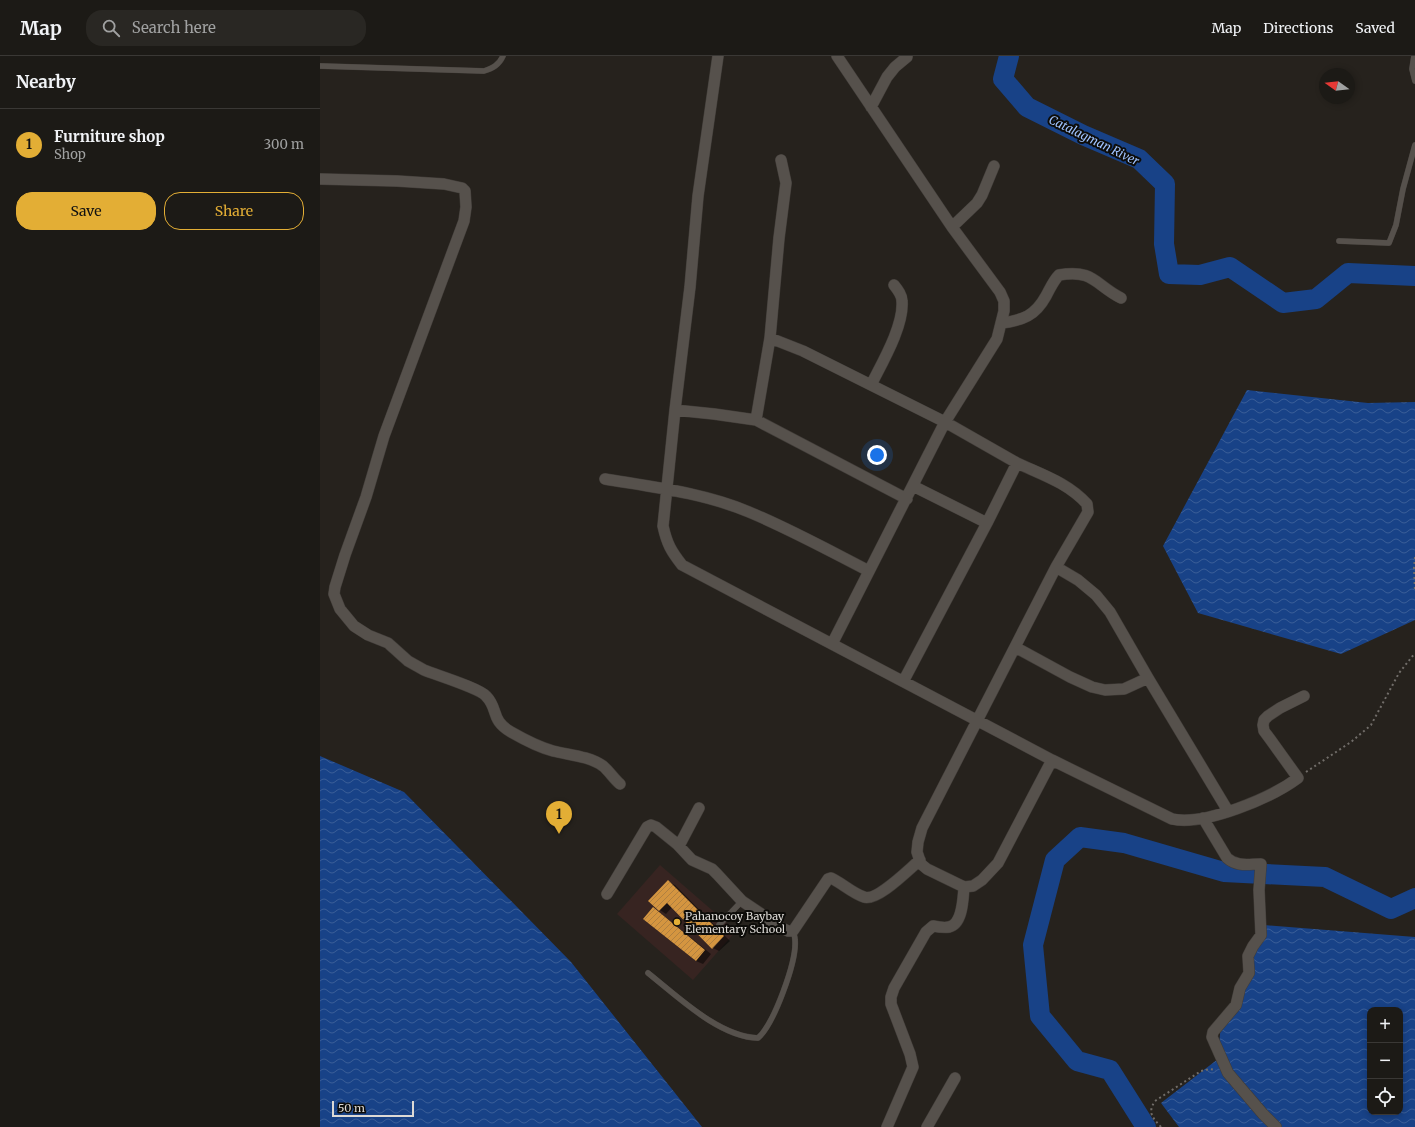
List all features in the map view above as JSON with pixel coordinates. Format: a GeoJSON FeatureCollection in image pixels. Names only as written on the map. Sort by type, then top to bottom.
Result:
{"type":"FeatureCollection","features":[{"type":"Feature","properties":{"kind":"street"},"geometry":{"type":"LineString","coordinates":[[718,56],[698,196],[690,287],[663,526],[666,541],[682,565],[904,680],[1052,760],[1172,820],[1180,821],[1203,818],[1228,811],[1256,801],[1288,786],[1298,778],[1264,731],[1263,725],[1264,720],[1268,716],[1304,696]]}},
{"type":"Feature","properties":{"kind":"street"},"geometry":{"type":"LineString","coordinates":[[832,644],[945,422],[997,339],[1002,323],[1004,301],[1000,292],[952,227],[837,56]]}},
{"type":"Feature","properties":{"kind":"street"},"geometry":{"type":"LineString","coordinates":[[871,107],[887,77],[906,57]]}},
{"type":"Feature","properties":{"kind":"street"},"geometry":{"type":"LineString","coordinates":[[756,420],[770,338],[779,238],[786,182],[781,160]]}},
{"type":"Feature","properties":{"kind":"street"},"geometry":{"type":"LineString","coordinates":[[952,227],[977,203],[982,195],[994,166]]}},
{"type":"Feature","properties":{"kind":"street"},"geometry":{"type":"LineString","coordinates":[[320,179],[397,181],[451,185],[462,188],[465,191],[466,207],[464,221],[384,436],[366,498],[345,555],[334,594],[340,609],[354,626],[368,635],[388,643],[411,663],[424,670],[484,694],[491,704],[498,722],[510,731],[535,746],[570,754],[595,762],[603,766],[620,784]]}},
{"type":"Feature","properties":{"kind":"street"},"geometry":{"type":"LineString","coordinates":[[1002,323],[1028,317],[1040,306],[1057,278],[1060,275],[1069,273],[1078,273],[1092,277],[1110,293],[1121,298]]}},
{"type":"Feature","properties":{"kind":"street"},"geometry":{"type":"LineString","coordinates":[[871,385],[892,345],[898,326],[902,301],[899,291],[894,285]]}},
{"type":"Feature","properties":{"kind":"street"},"geometry":{"type":"LineString","coordinates":[[770,338],[803,351],[945,422],[1017,464],[1061,482],[1081,496],[1088,504],[1088,512],[1056,567],[922,828],[917,852],[921,864],[927,869],[964,887],[973,886],[982,880],[998,863],[1052,760]]}},
{"type":"Feature","properties":{"kind":"street"},"geometry":{"type":"LineString","coordinates":[[675,410],[756,420],[907,499]]}},
{"type":"Feature","properties":{"kind":"street"},"geometry":{"type":"LineString","coordinates":[[904,680],[1017,464]]}},
{"type":"Feature","properties":{"kind":"street"},"geometry":{"type":"LineString","coordinates":[[605,479],[666,489],[716,501],[749,512],[869,571]]}},
{"type":"Feature","properties":{"kind":"street"},"geometry":{"type":"LineString","coordinates":[[913,486],[987,523]]}},
{"type":"Feature","properties":{"kind":"street"},"geometry":{"type":"LineString","coordinates":[[1056,567],[1078,580],[1096,595],[1110,612],[1228,811]]}},
{"type":"Feature","properties":{"kind":"street"},"geometry":{"type":"LineString","coordinates":[[1015,646],[1070,677],[1092,687],[1105,690],[1124,689],[1148,678]]}},
{"type":"Feature","properties":{"kind":"street"},"geometry":{"type":"LineString","coordinates":[[679,846],[699,808]]}},
{"type":"Feature","properties":{"kind":"street"},"geometry":{"type":"LineString","coordinates":[[1203,818],[1227,858],[1235,864],[1261,864],[1259,890],[1261,936],[1252,946],[1248,956],[1249,973],[1240,988],[1236,1005],[1219,1024],[1212,1037],[1228,1072],[1263,1114],[1276,1127]]}},
{"type":"Feature","properties":{"kind":"street"},"geometry":{"type":"LineString","coordinates":[[607,894],[647,827],[651,825],[656,827],[679,846],[692,860],[712,869],[718,874],[742,901],[788,931],[793,931],[828,879],[831,878],[838,881],[865,898],[872,897],[882,891],[920,860]]}},
{"type":"Feature","properties":{"kind":"street"},"geometry":{"type":"LineString","coordinates":[[890,1125],[913,1067],[907,1044],[893,1012],[891,997],[894,988],[926,932],[933,926],[950,927],[954,925],[961,914],[964,887]]}},
{"type":"Feature","properties":{"kind":"street"},"geometry":{"type":"LineString","coordinates":[[927,1127],[955,1078]]}},
{"type":"Feature","properties":{"kind":"lane"},"geometry":{"type":"LineString","coordinates":[[320,66],[484,71],[493,68],[502,56]]}},
{"type":"Feature","properties":{"kind":"lane"},"geometry":{"type":"LineString","coordinates":[[1414,56],[1412,69],[1415,81]]}},
{"type":"Feature","properties":{"kind":"lane"},"geometry":{"type":"LineString","coordinates":[[1339,241],[1389,243],[1396,225],[1403,189],[1415,146]]}},
{"type":"Feature","properties":{"kind":"lane"},"geometry":{"type":"LineString","coordinates":[[719,925],[742,901]]}},
{"type":"Feature","properties":{"kind":"lane"},"geometry":{"type":"LineString","coordinates":[[648,973],[716,1025],[752,1038],[758,1038],[764,1033],[783,993],[795,948],[793,931]]}},
{"type":"Feature","properties":{"kind":"path"},"geometry":{"type":"LineString","coordinates":[[1415,557],[1415,592]]}},
{"type":"Feature","properties":{"kind":"path"},"geometry":{"type":"LineString","coordinates":[[1298,778],[1351,742],[1371,725],[1399,673],[1415,653]]}},
{"type":"Feature","properties":{"kind":"path"},"geometry":{"type":"LineString","coordinates":[[1161,1127],[1152,1116],[1152,1109],[1155,1101],[1201,1070],[1210,1069],[1228,1072]]}},
{"type":"Feature","properties":{"kind":"shaded area","name":"Pahanocoy Baybay Elementary School"},"geometry":{"type":"Polygon","coordinates":[[[660,865],[736,931],[693,980],[617,914],[660,865]]]}},
{"type":"Feature","properties":{"kind":"water"},"geometry":{"type":"Polygon","coordinates":[[[1247,390],[1368,403],[1415,402],[1415,620],[1341,654],[1198,613],[1163,546],[1247,390]]]}},
{"type":"Feature","properties":{"kind":"water"},"geometry":{"type":"Polygon","coordinates":[[[320,756],[404,792],[571,962],[702,1127],[320,1127],[320,756]]]}},
{"type":"Feature","properties":{"kind":"water"},"geometry":{"type":"Polygon","coordinates":[[[1264,925],[1415,937],[1415,1127],[1179,1127],[1161,1103],[1218,1059],[1221,1022],[1248,974],[1264,925]]]}},
{"type":"Feature","properties":{"kind":"building"},"geometry":{"type":"Polygon","coordinates":[[[668,880],[724,936],[712,949],[667,903],[659,911],[648,901],[668,880]]]}},
{"type":"Feature","properties":{"kind":"building"},"geometry":{"type":"Polygon","coordinates":[[[653,907],[705,950],[696,961],[643,919],[653,907]]]}},
{"type":"Feature","properties":{"kind":"waterway","name":"Catalagman River"},"geometry":{"type":"LineString","coordinates":[[1009,56],[1003,79],[1027,107],[1083,135],[1139,159],[1165,184],[1164,244],[1169,274],[1200,275],[1230,267],[1283,303],[1316,299],[1348,273],[1415,276]]}},
{"type":"Feature","properties":{"kind":"waterway"},"geometry":{"type":"LineString","coordinates":[[1146,1127],[1110,1070],[1077,1061],[1040,1016],[1033,945],[1055,860],[1080,837],[1124,843],[1224,872],[1325,877],[1391,909],[1415,898]]}},
{"type":"Feature","properties":{"kind":"place","name":"Furniture shop"},"geometry":{"type":"Point","coordinates":[559,834]}},
{"type":"Feature","properties":{"kind":"place","name":"Pahanocoy Baybay Elementary School"},"geometry":{"type":"Point","coordinates":[677,922]}}]}
